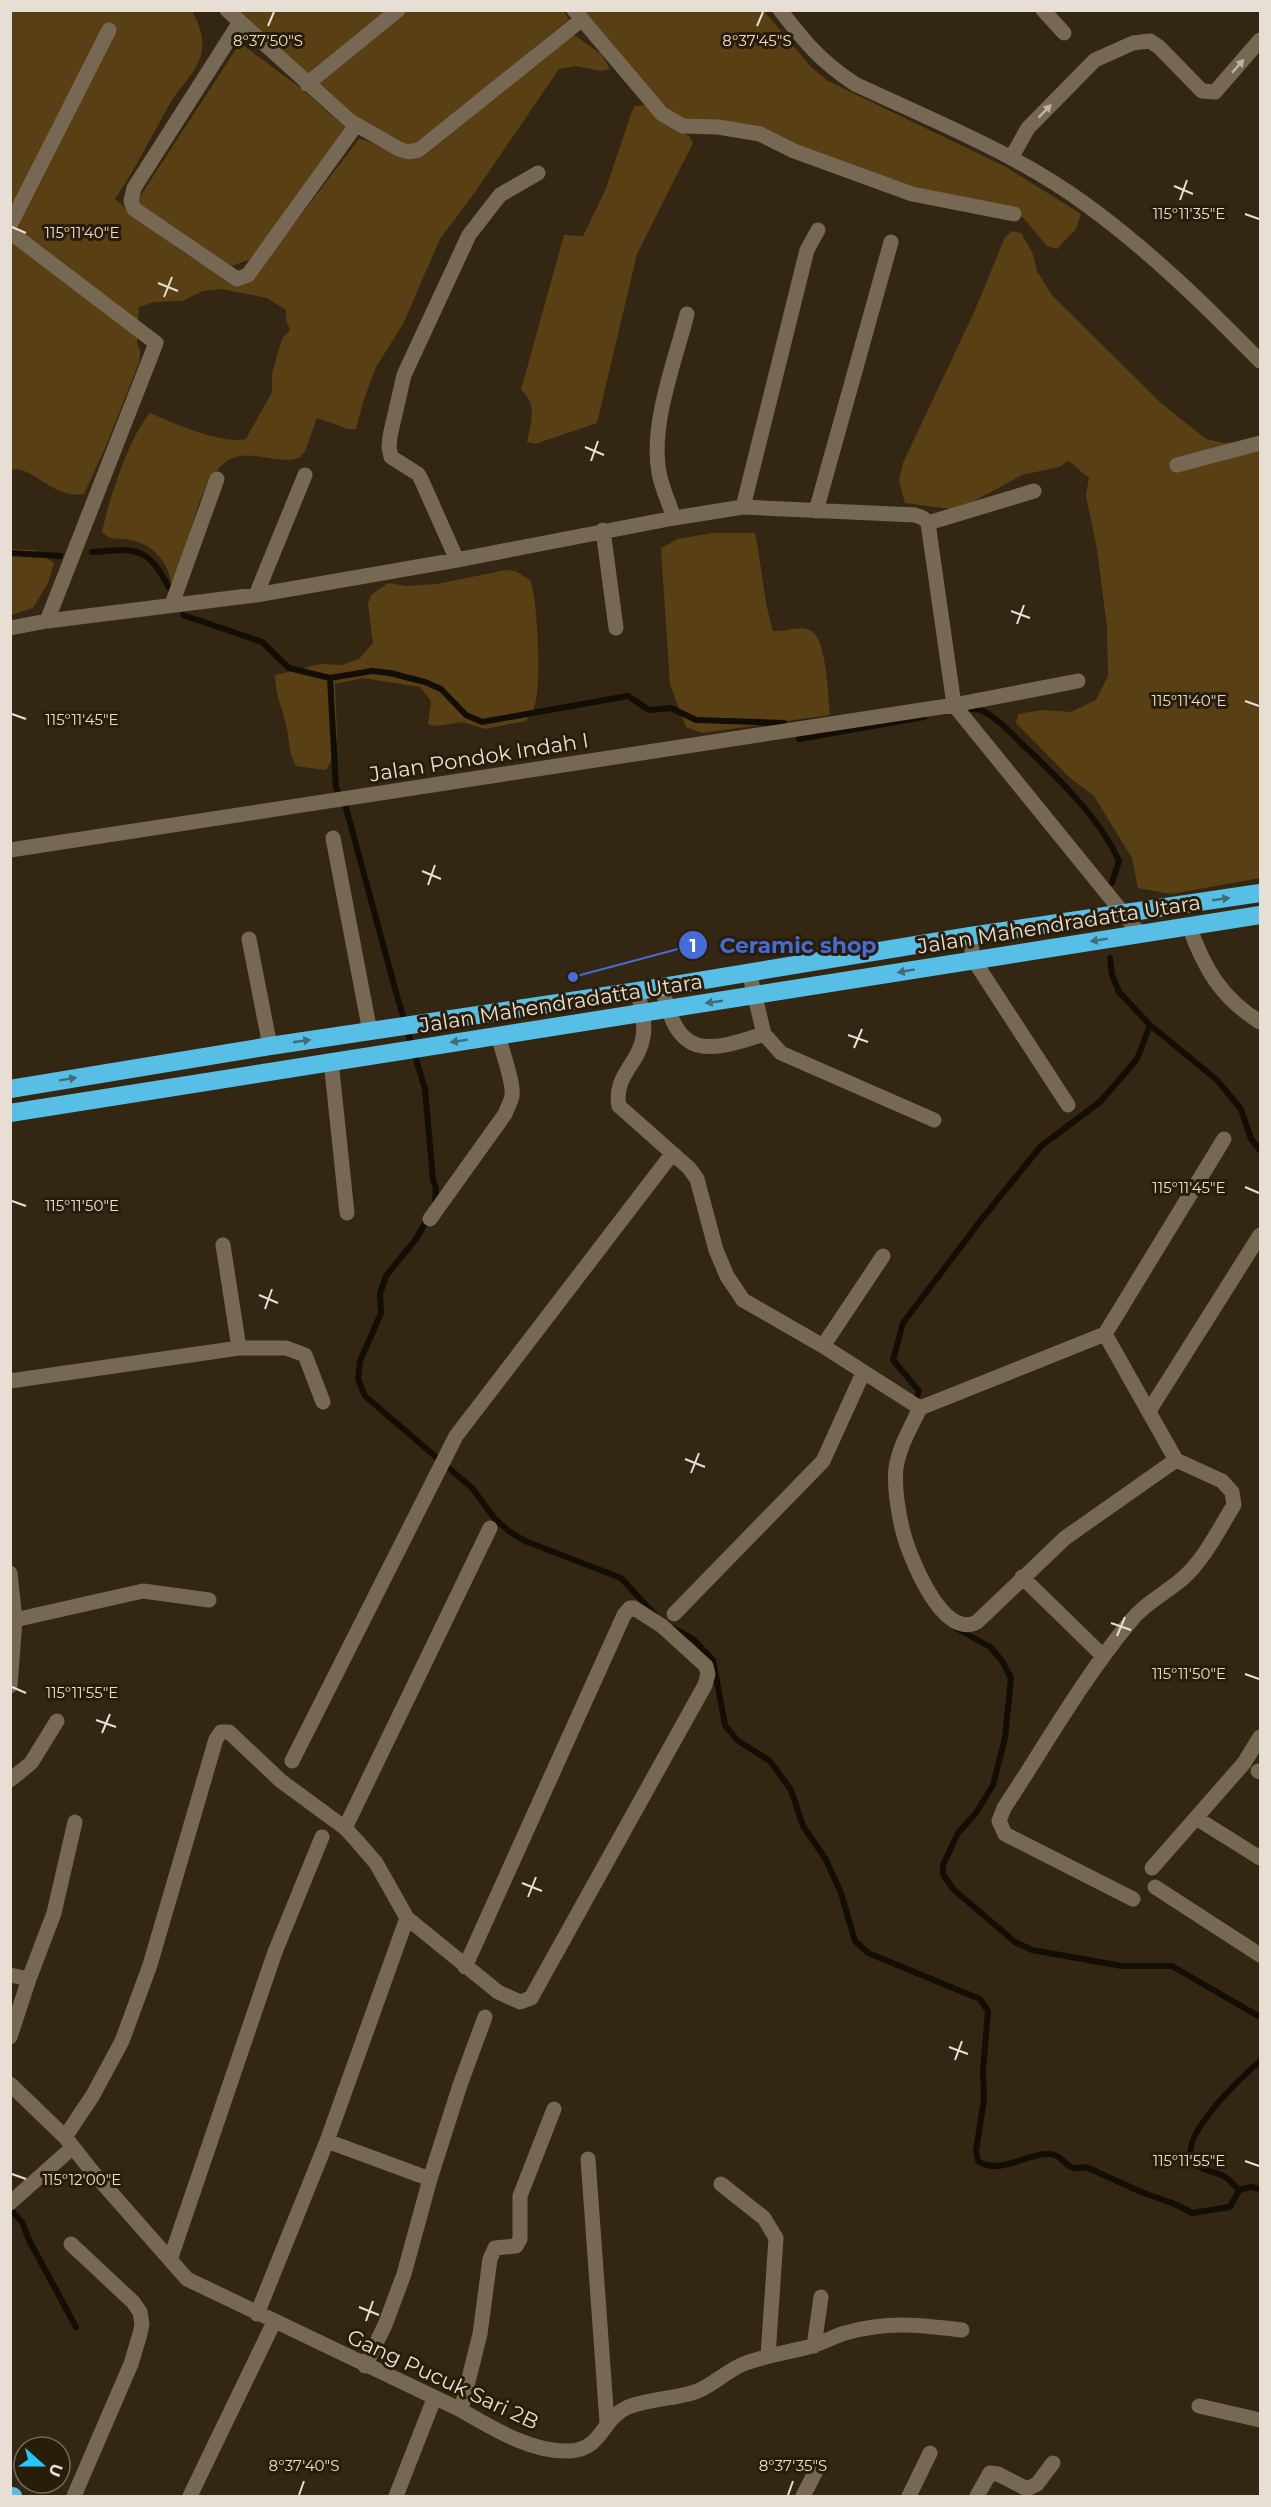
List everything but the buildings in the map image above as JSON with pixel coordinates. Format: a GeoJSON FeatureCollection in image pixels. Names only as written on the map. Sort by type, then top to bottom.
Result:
{"type":"FeatureCollection","features":[{"type":"Feature","properties":{"kind":"highway","name":"Jalan Mahendradatta Utara"},"geometry":{"type":"LineString","coordinates":[[10,1089],[270,1046],[638,991],[970,936],[1260,892]]}},
{"type":"Feature","properties":{"kind":"highway","name":"Jalan Mahendradatta Utara"},"geometry":{"type":"LineString","coordinates":[[10,1113],[1260,915]]}},
{"type":"Feature","properties":{"kind":"street"},"geometry":{"type":"LineString","coordinates":[[227,10],[307,84],[356,125],[408,152],[419,150],[578,15],[662,114],[683,126],[718,127],[760,134],[795,151],[912,194],[1014,214]]}},
{"type":"Feature","properties":{"kind":"street"},"geometry":{"type":"LineString","coordinates":[[307,84],[398,10]]}},
{"type":"Feature","properties":{"kind":"street"},"geometry":{"type":"LineString","coordinates":[[780,10],[818,58],[855,84],[1011,158],[1087,205],[1183,284],[1260,361]]}},
{"type":"Feature","properties":{"kind":"street"},"geometry":{"type":"LineString","coordinates":[[1043,10],[1064,33]]}},
{"type":"Feature","properties":{"kind":"street"},"geometry":{"type":"LineString","coordinates":[[240,22],[134,188],[131,201],[134,209],[237,279],[243,279],[356,125]]}},
{"type":"Feature","properties":{"kind":"street"},"geometry":{"type":"LineString","coordinates":[[10,225],[109,30]]}},
{"type":"Feature","properties":{"kind":"street"},"geometry":{"type":"LineString","coordinates":[[1011,158],[1028,128],[1095,60],[1119,48],[1142,40],[1150,41],[1160,47],[1202,91],[1215,92],[1260,40]]}},
{"type":"Feature","properties":{"kind":"street"},"geometry":{"type":"LineString","coordinates":[[457,560],[418,474],[391,457],[390,436],[404,375],[469,235],[500,195],[538,173]]}},
{"type":"Feature","properties":{"kind":"street"},"geometry":{"type":"LineString","coordinates":[[743,507],[807,250],[818,230]]}},
{"type":"Feature","properties":{"kind":"street"},"geometry":{"type":"LineString","coordinates":[[10,232],[156,343],[47,621]]}},
{"type":"Feature","properties":{"kind":"street"},"geometry":{"type":"LineString","coordinates":[[816,511],[891,242]]}},
{"type":"Feature","properties":{"kind":"street"},"geometry":{"type":"LineString","coordinates":[[674,518],[659,473],[657,440],[664,401],[687,314]]}},
{"type":"Feature","properties":{"kind":"street"},"geometry":{"type":"LineString","coordinates":[[1177,465],[1260,443]]}},
{"type":"Feature","properties":{"kind":"street"},"geometry":{"type":"LineString","coordinates":[[256,595],[304,475]]}},
{"type":"Feature","properties":{"kind":"street"},"geometry":{"type":"LineString","coordinates":[[172,604],[217,480]]}},
{"type":"Feature","properties":{"kind":"street"},"geometry":{"type":"LineString","coordinates":[[928,523],[1034,491]]}},
{"type":"Feature","properties":{"kind":"street"},"geometry":{"type":"LineString","coordinates":[[10,628],[172,604],[256,595],[457,560],[603,530],[743,507],[915,515],[928,523],[954,705],[1140,934]]}},
{"type":"Feature","properties":{"kind":"street"},"geometry":{"type":"LineString","coordinates":[[603,530],[615,628]]}},
{"type":"Feature","properties":{"kind":"street","name":"Jalan Pondok Indah I"},"geometry":{"type":"LineString","coordinates":[[10,850],[954,705],[1078,681]]}},
{"type":"Feature","properties":{"kind":"street"},"geometry":{"type":"LineString","coordinates":[[333,838],[370,1032]]}},
{"type":"Feature","properties":{"kind":"street"},"geometry":{"type":"LineString","coordinates":[[1189,926],[1202,962],[1223,992],[1248,1015],[1260,1022]]}},
{"type":"Feature","properties":{"kind":"street"},"geometry":{"type":"LineString","coordinates":[[970,936],[973,959],[1068,1105]]}},
{"type":"Feature","properties":{"kind":"street"},"geometry":{"type":"LineString","coordinates":[[249,939],[270,1046]]}},
{"type":"Feature","properties":{"kind":"street"},"geometry":{"type":"LineString","coordinates":[[749,972],[764,1034],[781,1053],[934,1120]]}},
{"type":"Feature","properties":{"kind":"street"},"geometry":{"type":"LineString","coordinates":[[662,987],[667,1010],[676,1030],[701,1047],[733,1044],[764,1034]]}},
{"type":"Feature","properties":{"kind":"street"},"geometry":{"type":"LineString","coordinates":[[638,991],[644,1036],[640,1049],[619,1085],[617,1095],[619,1106],[689,1168],[697,1179],[716,1250],[727,1276],[743,1300],[823,1346],[920,1408]]}},
{"type":"Feature","properties":{"kind":"street"},"geometry":{"type":"LineString","coordinates":[[430,1219],[505,1114],[512,1098],[512,1085],[503,1060],[498,1035]]}},
{"type":"Feature","properties":{"kind":"street"},"geometry":{"type":"LineString","coordinates":[[331,1061],[347,1213]]}},
{"type":"Feature","properties":{"kind":"street"},"geometry":{"type":"LineString","coordinates":[[1176,1460],[1065,1538],[977,1622],[970,1626],[956,1624],[928,1595],[902,1530],[896,1487],[896,1468],[901,1448],[920,1408],[1105,1334],[1224,1139]]}},
{"type":"Feature","properties":{"kind":"street"},"geometry":{"type":"LineString","coordinates":[[292,1761],[456,1436],[672,1154]]}},
{"type":"Feature","properties":{"kind":"street"},"geometry":{"type":"LineString","coordinates":[[1149,1411],[1260,1235]]}},
{"type":"Feature","properties":{"kind":"street"},"geometry":{"type":"LineString","coordinates":[[223,1245],[239,1348]]}},
{"type":"Feature","properties":{"kind":"street"},"geometry":{"type":"LineString","coordinates":[[823,1346],[883,1256]]}},
{"type":"Feature","properties":{"kind":"street"},"geometry":{"type":"LineString","coordinates":[[1105,1334],[1176,1460],[1222,1481],[1232,1492],[1234,1505],[1205,1550],[1182,1578],[1152,1600],[1131,1620],[1103,1656],[1004,1808],[999,1821],[1005,1834],[1132,1899]]}},
{"type":"Feature","properties":{"kind":"street"},"geometry":{"type":"LineString","coordinates":[[10,1381],[239,1348],[286,1348],[305,1355],[323,1402]]}},
{"type":"Feature","properties":{"kind":"street"},"geometry":{"type":"LineString","coordinates":[[674,1614],[823,1461],[863,1373]]}},
{"type":"Feature","properties":{"kind":"street"},"geometry":{"type":"LineString","coordinates":[[345,1828],[490,1528]]}},
{"type":"Feature","properties":{"kind":"street"},"geometry":{"type":"LineString","coordinates":[[10,1573],[13,1621],[10,1686]]}},
{"type":"Feature","properties":{"kind":"street"},"geometry":{"type":"LineString","coordinates":[[1022,1577],[1103,1656]]}},
{"type":"Feature","properties":{"kind":"street"},"geometry":{"type":"LineString","coordinates":[[13,1621],[143,1591],[209,1600]]}},
{"type":"Feature","properties":{"kind":"street"},"geometry":{"type":"LineString","coordinates":[[10,2203],[69,2142],[126,2032],[150,1965],[212,1750],[221,1732],[229,1731],[281,1781],[345,1828],[376,1863],[407,1918],[465,1967],[498,1992],[513,2001],[520,2002],[531,1998],[705,1685],[708,1674],[706,1665],[662,1626],[634,1608],[630,1608],[624,1615],[465,1967]]}},
{"type":"Feature","properties":{"kind":"street"},"geometry":{"type":"LineString","coordinates":[[10,1780],[32,1763],[57,1721]]}},
{"type":"Feature","properties":{"kind":"street"},"geometry":{"type":"LineString","coordinates":[[1152,1868],[1244,1763],[1260,1737]]}},
{"type":"Feature","properties":{"kind":"street"},"geometry":{"type":"LineString","coordinates":[[1196,1818],[1260,1858]]}},
{"type":"Feature","properties":{"kind":"street"},"geometry":{"type":"LineString","coordinates":[[10,2037],[54,1913],[75,1822]]}},
{"type":"Feature","properties":{"kind":"street"},"geometry":{"type":"LineString","coordinates":[[170,2260],[271,1963],[322,1837]]}},
{"type":"Feature","properties":{"kind":"street"},"geometry":{"type":"LineString","coordinates":[[1155,1887],[1260,1954]]}},
{"type":"Feature","properties":{"kind":"street"},"geometry":{"type":"LineString","coordinates":[[257,2314],[327,2141],[407,1918]]}},
{"type":"Feature","properties":{"kind":"street"},"geometry":{"type":"LineString","coordinates":[[10,1976],[29,1979]]}},
{"type":"Feature","properties":{"kind":"street"},"geometry":{"type":"LineString","coordinates":[[365,2366],[385,2325],[404,2274],[430,2180],[460,2085],[485,2017]]}},
{"type":"Feature","properties":{"kind":"street","name":"Gang Pucuk Sari 2B"},"geometry":{"type":"LineString","coordinates":[[10,2084],[69,2142],[187,2279],[515,2438],[548,2450],[583,2449],[597,2440],[607,2422],[631,2406],[696,2392],[743,2364],[814,2346],[842,2334],[873,2326],[908,2323],[962,2330]]}},
{"type":"Feature","properties":{"kind":"street"},"geometry":{"type":"LineString","coordinates":[[461,2410],[480,2334],[490,2259],[495,2248],[511,2248],[516,2246],[520,2239],[520,2196],[554,2109]]}},
{"type":"Feature","properties":{"kind":"street"},"geometry":{"type":"LineString","coordinates":[[327,2141],[430,2180]]}},
{"type":"Feature","properties":{"kind":"street"},"geometry":{"type":"LineString","coordinates":[[588,2159],[607,2422]]}},
{"type":"Feature","properties":{"kind":"street"},"geometry":{"type":"LineString","coordinates":[[721,2184],[764,2218],[776,2238],[768,2356]]}},
{"type":"Feature","properties":{"kind":"street"},"geometry":{"type":"LineString","coordinates":[[71,2244],[133,2302],[140,2312],[142,2324],[131,2364],[74,2496]]}},
{"type":"Feature","properties":{"kind":"street"},"geometry":{"type":"LineString","coordinates":[[814,2346],[821,2297]]}},
{"type":"Feature","properties":{"kind":"street"},"geometry":{"type":"LineString","coordinates":[[190,2496],[274,2322]]}},
{"type":"Feature","properties":{"kind":"street"},"geometry":{"type":"LineString","coordinates":[[396,2496],[434,2399]]}},
{"type":"Feature","properties":{"kind":"street"},"geometry":{"type":"LineString","coordinates":[[1199,2406],[1260,2420]]}},
{"type":"Feature","properties":{"kind":"street"},"geometry":{"type":"LineString","coordinates":[[909,2496],[930,2453]]}},
{"type":"Feature","properties":{"kind":"street"},"geometry":{"type":"LineString","coordinates":[[977,2496],[990,2473],[998,2474],[1027,2489],[1037,2484],[1053,2463]]}},
{"type":"Feature","properties":{"kind":"street"},"geometry":{"type":"LineString","coordinates":[[803,2496],[817,2469]]}},
{"type":"Feature","properties":{"kind":"shaded area"},"geometry":{"type":"Polygon","coordinates":[[[563,10],[569,19],[417,145],[409,146],[359,120],[236,11],[563,10]]]}},
{"type":"Feature","properties":{"kind":"shaded area"},"geometry":{"type":"Polygon","coordinates":[[[11,11],[192,11],[202,38],[199,62],[171,102],[115,199],[190,257],[240,284],[278,245],[359,139],[408,160],[423,157],[573,34],[601,54],[610,69],[601,71],[575,66],[559,69],[473,195],[440,239],[403,324],[376,367],[356,429],[348,429],[317,418],[305,451],[299,458],[284,460],[247,455],[226,461],[205,489],[191,527],[180,579],[171,582],[161,558],[149,547],[141,543],[110,537],[102,532],[127,453],[150,413],[211,436],[224,439],[246,439],[272,392],[272,374],[277,355],[283,337],[290,330],[286,320],[286,310],[267,298],[221,289],[203,291],[182,301],[154,302],[139,307],[137,342],[140,360],[84,494],[62,492],[26,472],[11,470],[11,11]]]}},
{"type":"Feature","properties":{"kind":"shaded area"},"geometry":{"type":"Polygon","coordinates":[[[582,11],[764,11],[810,66],[828,81],[1006,167],[1081,214],[1076,229],[1057,249],[1047,246],[1015,208],[913,188],[797,146],[685,120],[666,110],[582,11]]]}},
{"type":"Feature","properties":{"kind":"shaded area"},"geometry":{"type":"Polygon","coordinates":[[[240,43],[302,89],[345,127],[251,259],[229,267],[141,209],[137,201],[240,43]]]}},
{"type":"Feature","properties":{"kind":"shaded area"},"geometry":{"type":"Polygon","coordinates":[[[645,105],[665,124],[689,136],[693,143],[637,254],[597,423],[535,444],[527,442],[532,414],[530,401],[521,390],[564,235],[583,236],[605,191],[631,114],[635,106],[645,105]]]}},
{"type":"Feature","properties":{"kind":"shaded area"},"geometry":{"type":"Polygon","coordinates":[[[1012,231],[1021,233],[1033,254],[1037,271],[1051,294],[1162,404],[1206,439],[1224,443],[1242,442],[1260,452],[1260,878],[1171,894],[1138,888],[1132,858],[1094,796],[1070,778],[1016,723],[1018,714],[1043,710],[1071,712],[1096,700],[1108,676],[1107,627],[1097,549],[1086,496],[1089,477],[1068,461],[1059,467],[1022,475],[961,508],[951,509],[905,503],[899,481],[903,463],[976,308],[1005,237],[1012,231]]]}},
{"type":"Feature","properties":{"kind":"shaded area"},"geometry":{"type":"Polygon","coordinates":[[[712,533],[755,533],[773,631],[801,628],[810,630],[816,635],[826,669],[830,715],[702,733],[686,727],[670,685],[661,548],[678,539],[712,533]]]}},
{"type":"Feature","properties":{"kind":"shaded area"},"geometry":{"type":"Polygon","coordinates":[[[11,549],[35,550],[54,563],[48,583],[33,608],[11,615],[11,549]]]}},
{"type":"Feature","properties":{"kind":"shaded area"},"geometry":{"type":"Polygon","coordinates":[[[506,570],[515,571],[530,580],[535,604],[537,694],[534,708],[526,721],[485,729],[463,722],[435,726],[428,724],[431,701],[420,687],[363,678],[335,684],[337,735],[335,754],[326,770],[296,766],[290,751],[275,675],[321,664],[341,665],[359,659],[373,643],[368,604],[371,595],[388,583],[406,586],[437,584],[506,570]]]}},
{"type":"Feature","properties":{"kind":"waterway"},"geometry":{"type":"LineString","coordinates":[[92,552],[120,550],[139,553],[154,564],[169,588]]}},
{"type":"Feature","properties":{"kind":"waterway"},"geometry":{"type":"LineString","coordinates":[[10,553],[60,556]]}},
{"type":"Feature","properties":{"kind":"waterway"},"geometry":{"type":"LineString","coordinates":[[183,615],[262,642],[289,668],[330,678],[372,671],[425,682],[441,689],[466,715],[482,722],[628,696],[649,710],[671,708],[696,720],[784,723]]}},
{"type":"Feature","properties":{"kind":"waterway"},"geometry":{"type":"LineString","coordinates":[[330,678],[336,788],[345,804],[397,996],[425,1089],[433,1180],[436,1188],[435,1203]]}},
{"type":"Feature","properties":{"kind":"waterway"},"geometry":{"type":"LineString","coordinates":[[965,709],[981,710],[999,722],[1063,784],[1089,814],[1101,829],[1119,861],[1112,883]]}},
{"type":"Feature","properties":{"kind":"waterway"},"geometry":{"type":"LineString","coordinates":[[799,739],[924,717]]}},
{"type":"Feature","properties":{"kind":"waterway"},"geometry":{"type":"LineString","coordinates":[[1110,958],[1112,975],[1119,992],[1150,1025],[1217,1080],[1241,1109],[1251,1139],[1260,1150]]}},
{"type":"Feature","properties":{"kind":"waterway"},"geometry":{"type":"LineString","coordinates":[[915,1403],[919,1391],[893,1360],[903,1323],[981,1220],[1041,1146],[1101,1101],[1137,1059],[1150,1025]]}},
{"type":"Feature","properties":{"kind":"waterway"},"geometry":{"type":"LineString","coordinates":[[428,1218],[416,1239],[386,1276],[380,1294],[381,1313],[360,1361],[358,1379],[365,1396],[472,1488],[495,1519],[510,1532],[525,1541],[621,1578],[655,1615]]}},
{"type":"Feature","properties":{"kind":"waterway"},"geometry":{"type":"LineString","coordinates":[[673,1628],[693,1639],[713,1660],[725,1725],[737,1740],[770,1761],[791,1790],[803,1826],[825,1858],[841,1893],[855,1941],[868,1953],[980,1999],[988,2011],[983,2071],[984,2099],[976,2151],[978,2161],[995,2166],[1041,2154],[1055,2155],[1073,2168],[1086,2167],[1192,2213],[1230,2207],[1239,2190],[1251,2187],[1260,2189]]}},
{"type":"Feature","properties":{"kind":"waterway"},"geometry":{"type":"LineString","coordinates":[[956,1628],[990,1647],[1002,1661],[1011,1678],[1005,1738],[993,1785],[976,1813],[958,1833],[943,1865],[943,1874],[953,1889],[1015,1942],[1032,1950],[1122,1966],[1172,1966],[1260,2017]]}},
{"type":"Feature","properties":{"kind":"waterway"},"geometry":{"type":"LineString","coordinates":[[1239,2190],[1225,2177],[1196,2164],[1191,2150],[1194,2137],[1214,2107],[1260,2061]]}},
{"type":"Feature","properties":{"kind":"waterway"},"geometry":{"type":"LineString","coordinates":[[10,2209],[22,2222],[29,2240],[76,2327]]}},
{"type":"Feature","properties":{"kind":"place","name":"Ceramic shop"},"geometry":{"type":"Point","coordinates":[573,977]}}]}
